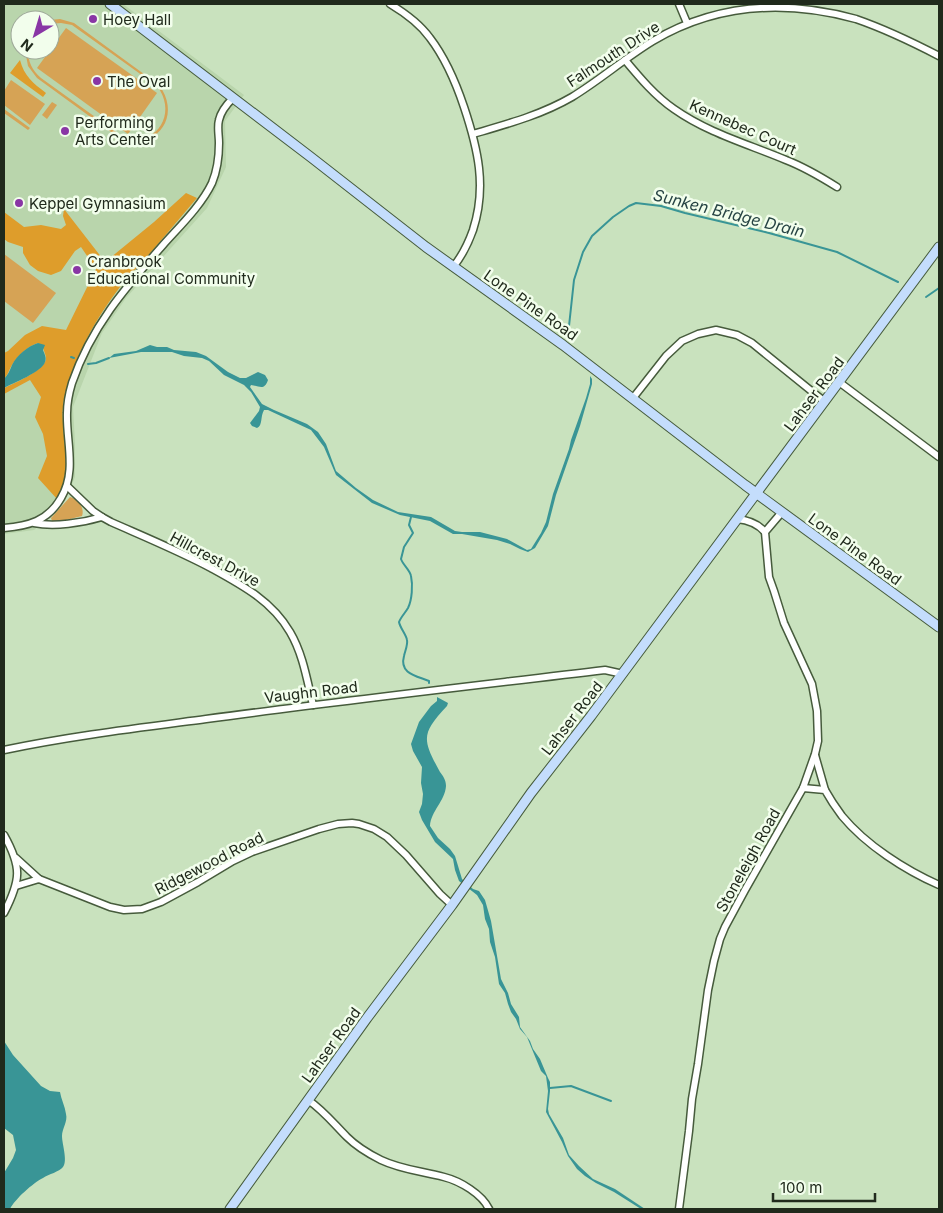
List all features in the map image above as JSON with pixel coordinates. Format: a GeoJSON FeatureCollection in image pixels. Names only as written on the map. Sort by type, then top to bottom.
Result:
{"type":"FeatureCollection","features":[{"type":"Feature","properties":{"kind":"street","name":"Lone Pine Road"},"geometry":{"type":"LineString","coordinates":[[110,4],[453,267],[563,344],[756,493],[939,627]]}},
{"type":"Feature","properties":{"kind":"street"},"geometry":{"type":"LineString","coordinates":[[390,4],[406,14],[422,29],[443,57],[457,87],[473,134],[480,170],[479,207],[468,246],[453,267]]}},
{"type":"Feature","properties":{"kind":"street"},"geometry":{"type":"LineString","coordinates":[[679,4],[687,23]]}},
{"type":"Feature","properties":{"kind":"street","name":"Falmouth Drive"},"geometry":{"type":"LineString","coordinates":[[473,134],[511,123],[548,109],[578,92],[653,42],[687,23],[741,8],[770,5],[800,5],[826,10],[855,19],[902,38],[939,56]]}},
{"type":"Feature","properties":{"kind":"street","name":"Kennebec Court"},"geometry":{"type":"LineString","coordinates":[[625,60],[656,94],[683,115],[715,132],[788,161],[837,187]]}},
{"type":"Feature","properties":{"kind":"street"},"geometry":{"type":"LineString","coordinates":[[4,528],[23,526],[34,522],[47,514],[61,498],[67,486],[70,473],[67,412],[70,391],[76,374],[91,341],[111,307],[209,189],[218,159],[219,120],[233,98]]}},
{"type":"Feature","properties":{"kind":"street","name":"Lahser Road"},"geometry":{"type":"LineString","coordinates":[[230,1209],[367,1018],[452,905],[531,792],[623,674],[939,247]]}},
{"type":"Feature","properties":{"kind":"street"},"geometry":{"type":"LineString","coordinates":[[633,398],[674,347],[690,337],[716,330],[737,335],[752,343],[825,402]]}},
{"type":"Feature","properties":{"kind":"street"},"geometry":{"type":"LineString","coordinates":[[839,382],[939,457]]}},
{"type":"Feature","properties":{"kind":"street","name":"Hillcrest Drive"},"geometry":{"type":"LineString","coordinates":[[67,486],[102,517],[195,560],[251,591],[264,601],[284,622],[295,641],[303,663],[313,704]]}},
{"type":"Feature","properties":{"kind":"street"},"geometry":{"type":"LineString","coordinates":[[737,519],[749,521],[764,532],[782,512]]}},
{"type":"Feature","properties":{"kind":"street"},"geometry":{"type":"LineString","coordinates":[[34,522],[45,525],[84,522],[102,517]]}},
{"type":"Feature","properties":{"kind":"street","name":"Stoneleigh Road"},"geometry":{"type":"LineString","coordinates":[[679,1209],[692,1099],[708,990],[720,939],[745,890],[803,788],[818,741],[817,711],[812,684],[784,623],[769,577],[764,532]]}},
{"type":"Feature","properties":{"kind":"street","name":"Vaughn Road"},"geometry":{"type":"LineString","coordinates":[[4,750],[102,732],[313,704],[606,670],[623,674]]}},
{"type":"Feature","properties":{"kind":"street"},"geometry":{"type":"LineString","coordinates":[[815,754],[825,790],[842,816],[861,835],[889,857],[939,885]]}},
{"type":"Feature","properties":{"kind":"street"},"geometry":{"type":"LineString","coordinates":[[803,788],[825,790]]}},
{"type":"Feature","properties":{"kind":"street","name":"Ridgewood Road"},"geometry":{"type":"LineString","coordinates":[[16,858],[39,879],[110,907],[124,910],[142,909],[155,905],[252,852],[319,829],[338,824],[352,823],[374,829],[387,837],[452,905]]}},
{"type":"Feature","properties":{"kind":"street"},"geometry":{"type":"LineString","coordinates":[[4,835],[16,858],[17,868],[16,886],[4,913]]}},
{"type":"Feature","properties":{"kind":"street"},"geometry":{"type":"LineString","coordinates":[[16,886],[39,879]]}},
{"type":"Feature","properties":{"kind":"street"},"geometry":{"type":"LineString","coordinates":[[308,1100],[319,1108],[361,1149],[396,1167],[445,1177],[479,1196],[489,1209]]}},
{"type":"Feature","properties":{"kind":"shaded area","name":"Cranbrook Educational Community"},"geometry":{"type":"Polygon","coordinates":[[[4,4],[123,4],[244,95],[225,121],[226,167],[207,208],[126,298],[102,333],[73,407],[75,477],[65,501],[34,530],[4,534],[4,4]]]}},
{"type":"Feature","properties":{"kind":"shaded area"},"geometry":{"type":"Polygon","coordinates":[[[60,19],[74,23],[159,85],[166,97],[168,109],[166,120],[154,136],[143,140],[131,141],[118,137],[37,78],[28,66],[27,60],[30,60],[31,66],[41,78],[123,137],[135,139],[146,137],[154,133],[161,126],[165,107],[163,96],[157,86],[72,25],[61,23],[60,19]]]}},
{"type":"Feature","properties":{"kind":"shaded area","name":"The Oval"},"geometry":{"type":"Polygon","coordinates":[[[66,28],[157,93],[128,134],[37,68],[43,60],[60,60],[60,36],[66,28]]]}},
{"type":"Feature","properties":{"kind":"shaded area"},"geometry":{"type":"Polygon","coordinates":[[[20,60],[30,79],[46,93],[43,97],[10,73],[20,60]]]}},
{"type":"Feature","properties":{"kind":"shaded area"},"geometry":{"type":"Polygon","coordinates":[[[11,80],[45,104],[30,125],[4,105],[4,91],[11,80]]]}},
{"type":"Feature","properties":{"kind":"shaded area"},"geometry":{"type":"Polygon","coordinates":[[[52,102],[57,105],[47,119],[42,115],[52,102]]]}},
{"type":"Feature","properties":{"kind":"shaded area"},"geometry":{"type":"Polygon","coordinates":[[[4,109],[30,128],[28,130],[4,113],[4,109]]]}},
{"type":"Feature","properties":{"kind":"shaded area"},"geometry":{"type":"Polygon","coordinates":[[[186,193],[197,198],[111,299],[87,338],[74,366],[63,408],[66,461],[63,486],[57,499],[38,478],[47,456],[43,434],[35,417],[41,397],[30,380],[4,394],[4,388],[40,368],[46,359],[43,348],[38,343],[34,344],[20,354],[4,379],[4,353],[25,335],[42,326],[66,330],[96,269],[81,247],[75,251],[61,271],[51,275],[38,271],[30,265],[23,253],[23,247],[4,239],[4,212],[24,227],[41,225],[61,229],[66,225],[63,216],[64,209],[102,258],[110,258],[186,193]]]}},
{"type":"Feature","properties":{"kind":"shaded area"},"geometry":{"type":"Polygon","coordinates":[[[4,254],[56,293],[33,323],[4,301],[4,254]]]}},
{"type":"Feature","properties":{"kind":"shaded area"},"geometry":{"type":"Polygon","coordinates":[[[70,497],[80,504],[83,510],[82,516],[62,521],[52,521],[51,518],[70,497]]]}},
{"type":"Feature","properties":{"kind":"water"},"geometry":{"type":"Polygon","coordinates":[[[38,343],[45,345],[43,350],[46,360],[43,366],[39,370],[4,388],[4,379],[20,354],[38,343]]]}},
{"type":"Feature","properties":{"kind":"water"},"geometry":{"type":"Polygon","coordinates":[[[150,345],[196,352],[206,356],[240,378],[246,378],[258,372],[265,375],[268,380],[265,386],[251,385],[250,387],[262,404],[307,424],[318,432],[326,444],[336,471],[373,500],[398,512],[431,517],[455,531],[480,532],[507,539],[527,550],[531,549],[546,522],[553,494],[586,398],[590,376],[592,384],[580,426],[556,495],[548,526],[535,548],[528,552],[497,540],[453,534],[430,521],[400,515],[372,503],[336,475],[324,447],[311,430],[268,410],[264,410],[259,427],[252,426],[250,423],[260,407],[251,392],[244,385],[224,375],[209,361],[172,352],[141,352],[109,358],[114,354],[136,351],[150,345]]]}},
{"type":"Feature","properties":{"kind":"water"},"geometry":{"type":"Polygon","coordinates":[[[437,697],[448,703],[432,723],[427,737],[427,744],[446,786],[430,826],[438,838],[455,856],[462,879],[473,889],[479,891],[485,900],[491,921],[501,979],[511,1004],[519,1017],[520,1027],[530,1041],[540,1059],[550,1082],[549,1114],[563,1138],[569,1155],[593,1179],[615,1189],[645,1209],[641,1209],[585,1176],[577,1169],[568,1156],[546,1112],[548,1091],[546,1076],[541,1071],[527,1037],[520,1029],[511,1012],[505,993],[499,984],[483,905],[477,895],[459,881],[453,859],[435,842],[422,820],[419,812],[423,794],[421,783],[422,767],[411,744],[419,722],[437,701],[437,697]]]}},
{"type":"Feature","properties":{"kind":"water"},"geometry":{"type":"Polygon","coordinates":[[[4,1041],[13,1055],[41,1086],[50,1091],[60,1092],[66,1117],[62,1136],[65,1157],[63,1167],[29,1187],[10,1209],[4,1209],[4,1173],[16,1150],[13,1135],[4,1128],[4,1041]]]}},
{"type":"Feature","properties":{"kind":"waterway","name":"Sunken Bridge Drain"},"geometry":{"type":"LineString","coordinates":[[569,326],[574,280],[583,252],[592,236],[613,217],[636,203],[661,206],[837,252],[898,282]]}},
{"type":"Feature","properties":{"kind":"waterway","name":"Sunken Bridge Drain"},"geometry":{"type":"LineString","coordinates":[[926,297],[939,288]]}},
{"type":"Feature","properties":{"kind":"waterway","name":"Sunken Bridge Drain"},"geometry":{"type":"LineString","coordinates":[[88,364],[109,358]]}},
{"type":"Feature","properties":{"kind":"waterway"},"geometry":{"type":"LineString","coordinates":[[411,517],[409,525],[413,533],[404,547],[401,559],[410,574],[412,584],[408,608],[399,622],[407,642],[403,662],[407,671],[414,676],[429,681],[429,683]]}},
{"type":"Feature","properties":{"kind":"waterway"},"geometry":{"type":"LineString","coordinates":[[550,1088],[571,1086],[611,1101]]}},
{"type":"Feature","properties":{"kind":"place","name":"Hoey Hall"},"geometry":{"type":"Point","coordinates":[93,19]}},
{"type":"Feature","properties":{"kind":"place","name":"The Oval"},"geometry":{"type":"Point","coordinates":[97,81]}},
{"type":"Feature","properties":{"kind":"place","name":"Performing Arts Center"},"geometry":{"type":"Point","coordinates":[65,131]}},
{"type":"Feature","properties":{"kind":"place","name":"Keppel Gymnasium"},"geometry":{"type":"Point","coordinates":[19,203]}},
{"type":"Feature","properties":{"kind":"place","name":"Cranbrook Educational Community"},"geometry":{"type":"Point","coordinates":[77,270]}}]}
